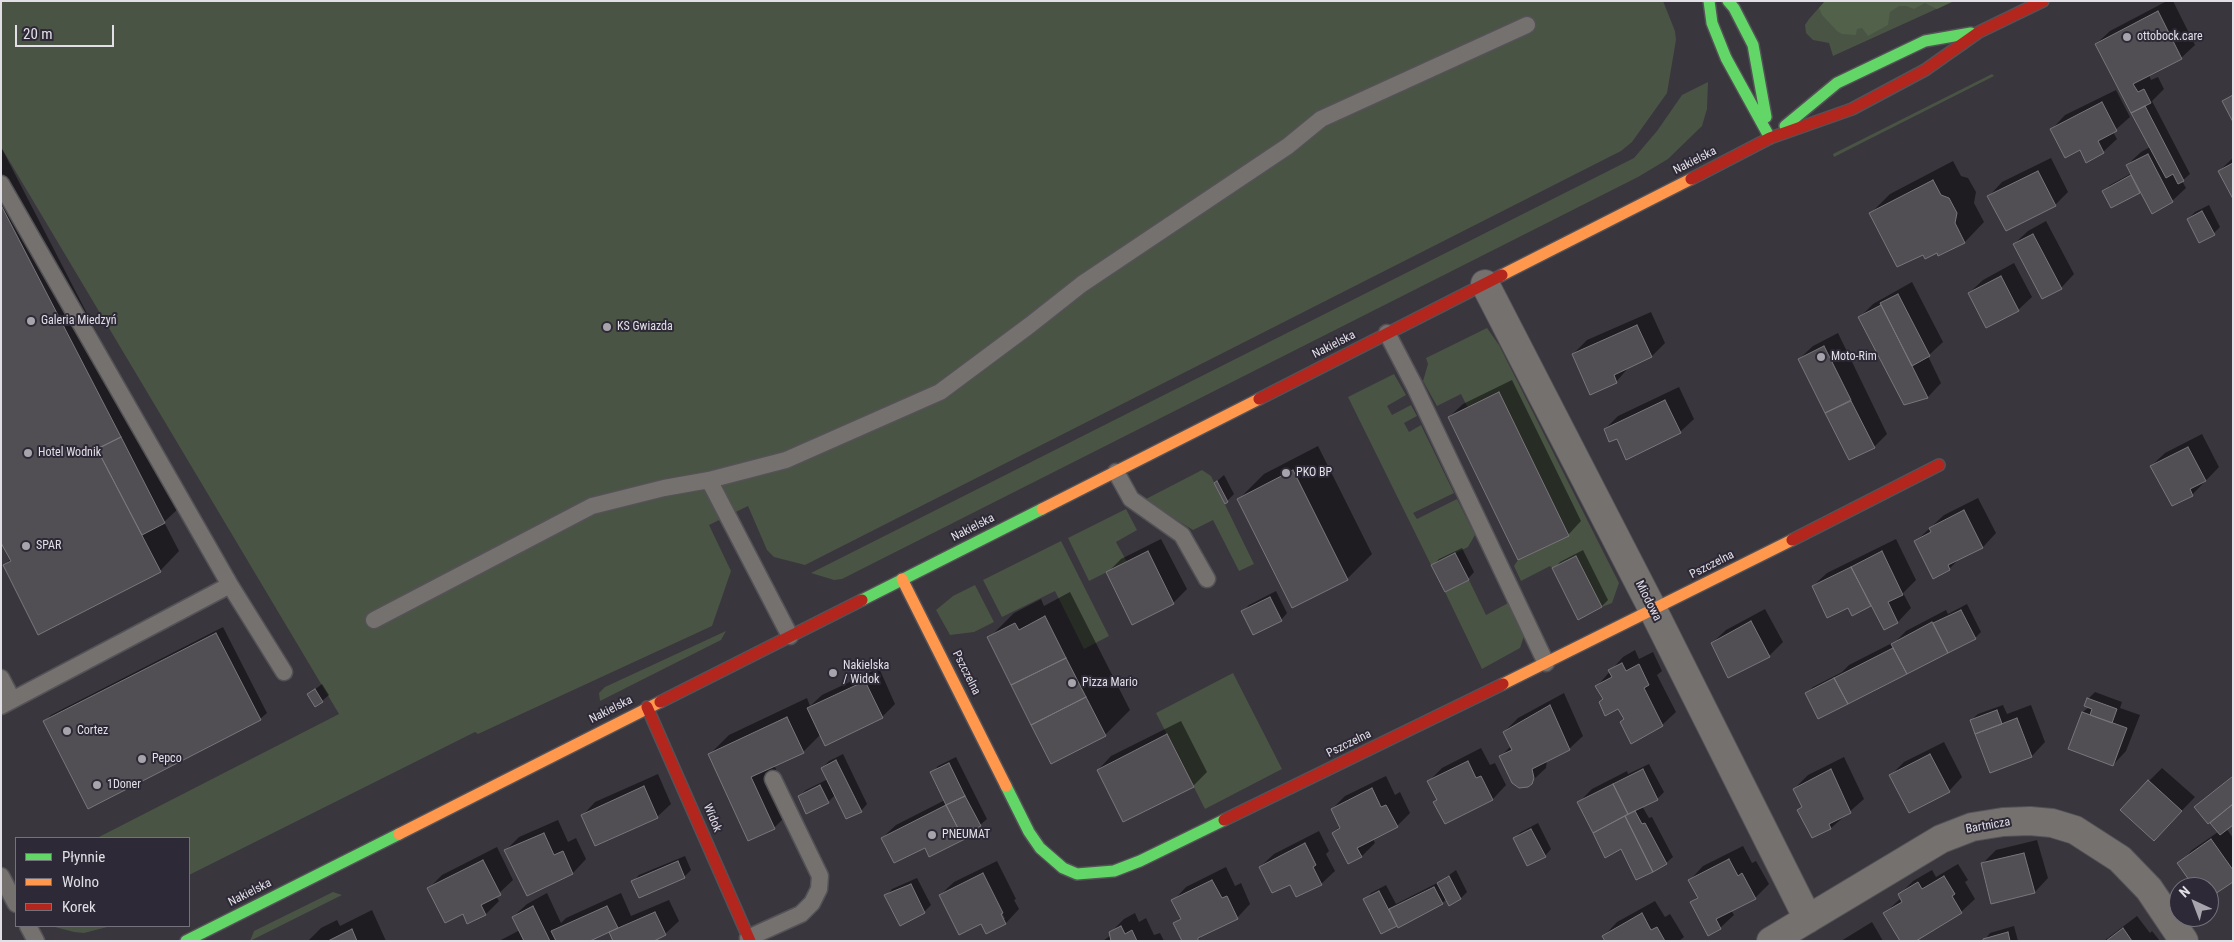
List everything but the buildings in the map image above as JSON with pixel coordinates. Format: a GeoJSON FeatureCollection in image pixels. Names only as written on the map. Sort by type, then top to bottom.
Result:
{"type":"FeatureCollection","features":[{"type":"Feature","properties":{"kind":"main road"},"geometry":{"type":"LineString","coordinates":[[1710,1],[1712,23],[1726,58],[1770,138]]}},
{"type":"Feature","properties":{"kind":"main road"},"geometry":{"type":"LineString","coordinates":[[1728,1],[1734,8],[1753,45],[1770,138]]}},
{"type":"Feature","properties":{"kind":"main road","name":"Nakielska"},"geometry":{"type":"LineString","coordinates":[[186,941],[1116,472],[1770,138],[1852,109],[1925,70],[1979,32],[2043,1]]}},
{"type":"Feature","properties":{"kind":"main road","name":"Nakielska"},"geometry":{"type":"LineString","coordinates":[[1770,138],[1837,83],[1925,42],[1979,32]]}},
{"type":"Feature","properties":{"kind":"main road","name":"Pszczelna"},"geometry":{"type":"LineString","coordinates":[[902,579],[1029,832],[1049,859],[1063,868],[1077,874],[1095,874],[1114,871],[1140,862],[1653,610],[1939,465]]}},
{"type":"Feature","properties":{"kind":"main road","name":"Widok"},"geometry":{"type":"LineString","coordinates":[[647,707],[749,939]]}},
{"type":"Feature","properties":{"kind":"street","name":"Miodowa"},"geometry":{"type":"LineString","coordinates":[[1485,284],[1653,610],[1808,919]]}},
{"type":"Feature","properties":{"kind":"street","name":"Bartnicza"},"geometry":{"type":"LineString","coordinates":[[1771,941],[1941,839],[1972,826],[2030,821],[2052,823],[2075,830],[2120,858],[2149,889],[2184,941]]}},
{"type":"Feature","properties":{"kind":"lane"},"geometry":{"type":"LineString","coordinates":[[374,620],[592,506],[664,488],[709,480],[786,460],[940,392],[1030,326],[1082,284],[1288,146],[1321,119],[1527,25]]}},
{"type":"Feature","properties":{"kind":"lane"},"geometry":{"type":"LineString","coordinates":[[1,184],[230,585],[284,672]]}},
{"type":"Feature","properties":{"kind":"lane"},"geometry":{"type":"LineString","coordinates":[[1387,334],[1418,394],[1546,663]]}},
{"type":"Feature","properties":{"kind":"lane"},"geometry":{"type":"LineString","coordinates":[[1116,472],[1131,499],[1182,535],[1207,579]]}},
{"type":"Feature","properties":{"kind":"lane"},"geometry":{"type":"LineString","coordinates":[[709,480],[790,636]]}},
{"type":"Feature","properties":{"kind":"lane"},"geometry":{"type":"LineString","coordinates":[[1,678],[7,703],[230,585]]}},
{"type":"Feature","properties":{"kind":"lane"},"geometry":{"type":"LineString","coordinates":[[749,939],[801,914],[812,903],[819,889],[820,876],[773,778]]}},
{"type":"Feature","properties":{"kind":"lane"},"geometry":{"type":"LineString","coordinates":[[2,878],[15,902]]}},
{"type":"Feature","properties":{"kind":"lane"},"geometry":{"type":"LineString","coordinates":[[29,927],[36,941]]}},
{"type":"Feature","properties":{"kind":"green space","name":"KS Gwiazda"},"geometry":{"type":"Polygon","coordinates":[[[1,1],[1663,1],[1675,31],[1676,40],[1667,93],[1632,142],[1621,151],[805,565],[774,557],[767,550],[748,506],[709,525],[731,571],[712,626],[478,734],[475,732],[190,874],[190,837],[99,837],[339,714],[1,147],[1,1]]]}},
{"type":"Feature","properties":{"kind":"green space"},"geometry":{"type":"Polygon","coordinates":[[[1825,1],[1954,1],[1833,56],[1829,43],[1813,40],[1806,33],[1805,25],[1825,1]]]}},
{"type":"Feature","properties":{"kind":"green space"},"geometry":{"type":"Polygon","coordinates":[[[1825,1],[1954,1],[1937,9],[1925,3],[1914,9],[1899,6],[1890,12],[1888,25],[1868,36],[1862,28],[1857,29],[1856,35],[1842,34],[1837,31],[1822,15],[1819,8],[1825,1]]]}},
{"type":"Feature","properties":{"kind":"green space"},"geometry":{"type":"Polygon","coordinates":[[[1992,74],[1994,76],[1834,157],[1833,154],[1992,74]]]}},
{"type":"Feature","properties":{"kind":"green space"},"geometry":{"type":"Polygon","coordinates":[[[1708,82],[1707,109],[1702,126],[1668,159],[1638,177],[842,579],[834,580],[811,573],[1634,158],[1657,131],[1682,95],[1708,82]]]}},
{"type":"Feature","properties":{"kind":"green space"},"geometry":{"type":"Polygon","coordinates":[[[1487,328],[1499,345],[1619,583],[1612,603],[1602,607],[1576,556],[1552,568],[1550,566],[1521,581],[1514,566],[1518,560],[1568,536],[1468,408],[1461,394],[1437,406],[1423,381],[1428,364],[1426,358],[1487,328]]]}},
{"type":"Feature","properties":{"kind":"green space"},"geometry":{"type":"Polygon","coordinates":[[[1394,374],[1406,395],[1387,406],[1392,415],[1411,405],[1417,416],[1404,423],[1409,432],[1421,425],[1454,493],[1413,513],[1417,519],[1457,499],[1475,535],[1468,547],[1431,565],[1348,397],[1394,374]]]}},
{"type":"Feature","properties":{"kind":"green space"},"geometry":{"type":"Polygon","coordinates":[[[1202,470],[1211,476],[1254,564],[1239,571],[1213,520],[1193,530],[1144,500],[1202,470]]]}},
{"type":"Feature","properties":{"kind":"green space"},"geometry":{"type":"Polygon","coordinates":[[[1126,509],[1137,530],[1116,542],[1127,562],[1089,581],[1068,538],[1126,509]]]}},
{"type":"Feature","properties":{"kind":"green space"},"geometry":{"type":"Polygon","coordinates":[[[1061,541],[1109,636],[1084,649],[1055,591],[1002,617],[983,580],[1061,541]]]}},
{"type":"Feature","properties":{"kind":"green space"},"geometry":{"type":"Polygon","coordinates":[[[1469,580],[1486,615],[1508,603],[1524,636],[1520,648],[1482,669],[1445,592],[1469,580]]]}},
{"type":"Feature","properties":{"kind":"green space"},"geometry":{"type":"Polygon","coordinates":[[[975,585],[994,622],[974,632],[950,635],[936,610],[953,596],[975,585]]]}},
{"type":"Feature","properties":{"kind":"green space"},"geometry":{"type":"Polygon","coordinates":[[[726,631],[721,640],[600,701],[599,693],[605,687],[726,631]]]}},
{"type":"Feature","properties":{"kind":"green space"},"geometry":{"type":"Polygon","coordinates":[[[1233,673],[1282,769],[1205,809],[1156,713],[1233,673]]]}},
{"type":"Feature","properties":{"kind":"green space"},"geometry":{"type":"Polygon","coordinates":[[[333,892],[342,895],[250,941],[254,931],[333,892]]]}},
{"type":"Feature","properties":{"kind":"green space"},"geometry":{"type":"Polygon","coordinates":[[[55,927],[107,927],[84,933],[55,927]]]}},
{"type":"Feature","properties":{"kind":"traffic: fast"},"geometry":{"type":"LineString","coordinates":[[1709,1],[1712,23],[1726,58],[1770,138]]}},
{"type":"Feature","properties":{"kind":"traffic: fast"},"geometry":{"type":"LineString","coordinates":[[1728,1],[1734,8],[1753,45],[1766,117]]}},
{"type":"Feature","properties":{"kind":"traffic: fast"},"geometry":{"type":"LineString","coordinates":[[1785,126],[1837,83],[1925,41],[1971,33]]}},
{"type":"Feature","properties":{"kind":"traffic: fast"},"geometry":{"type":"LineString","coordinates":[[862,600],[1042,509]]}},
{"type":"Feature","properties":{"kind":"traffic: fast"},"geometry":{"type":"LineString","coordinates":[[1006,786],[1029,832],[1040,848],[1063,868],[1077,874],[1114,871],[1140,861],[1224,820]]}},
{"type":"Feature","properties":{"kind":"traffic: fast"},"geometry":{"type":"LineString","coordinates":[[186,941],[399,834]]}},
{"type":"Feature","properties":{"kind":"traffic: slow"},"geometry":{"type":"LineString","coordinates":[[1502,275],[1691,179]]}},
{"type":"Feature","properties":{"kind":"traffic: slow"},"geometry":{"type":"LineString","coordinates":[[1042,509],[1259,399]]}},
{"type":"Feature","properties":{"kind":"traffic: slow"},"geometry":{"type":"LineString","coordinates":[[1503,684],[1792,540]]}},
{"type":"Feature","properties":{"kind":"traffic: slow"},"geometry":{"type":"LineString","coordinates":[[902,579],[1006,786]]}},
{"type":"Feature","properties":{"kind":"traffic: slow"},"geometry":{"type":"LineString","coordinates":[[399,834],[660,702]]}},
{"type":"Feature","properties":{"kind":"traffic: jam"},"geometry":{"type":"LineString","coordinates":[[1691,179],[1770,138],[1852,109],[1925,70],[1979,32],[2043,1]]}},
{"type":"Feature","properties":{"kind":"traffic: jam"},"geometry":{"type":"LineString","coordinates":[[1259,399],[1502,275]]}},
{"type":"Feature","properties":{"kind":"traffic: jam"},"geometry":{"type":"LineString","coordinates":[[1792,540],[1939,465]]}},
{"type":"Feature","properties":{"kind":"traffic: jam"},"geometry":{"type":"LineString","coordinates":[[660,702],[862,600]]}},
{"type":"Feature","properties":{"kind":"traffic: jam"},"geometry":{"type":"LineString","coordinates":[[1224,820],[1503,684]]}},
{"type":"Feature","properties":{"kind":"traffic: jam"},"geometry":{"type":"LineString","coordinates":[[647,707],[750,941]]}},
{"type":"Feature","properties":{"kind":"place","name":"ottobock.care"},"geometry":{"type":"Point","coordinates":[2127,37]}},
{"type":"Feature","properties":{"kind":"place","name":"Galeria Miedzyń"},"geometry":{"type":"Point","coordinates":[31,321]}},
{"type":"Feature","properties":{"kind":"place","name":"KS Gwiazda"},"geometry":{"type":"Point","coordinates":[607,327]}},
{"type":"Feature","properties":{"kind":"place","name":"Moto-Rim"},"geometry":{"type":"Point","coordinates":[1821,357]}},
{"type":"Feature","properties":{"kind":"place","name":"Hotel Wodnik"},"geometry":{"type":"Point","coordinates":[28,453]}},
{"type":"Feature","properties":{"kind":"place","name":"PKO BP"},"geometry":{"type":"Point","coordinates":[1286,473]}},
{"type":"Feature","properties":{"kind":"place","name":"SPAR"},"geometry":{"type":"Point","coordinates":[26,546]}},
{"type":"Feature","properties":{"kind":"place","name":"Nakielska / Widok"},"geometry":{"type":"Point","coordinates":[833,673]}},
{"type":"Feature","properties":{"kind":"place","name":"Pizza Mario"},"geometry":{"type":"Point","coordinates":[1072,683]}},
{"type":"Feature","properties":{"kind":"place","name":"Cortez"},"geometry":{"type":"Point","coordinates":[67,731]}},
{"type":"Feature","properties":{"kind":"place","name":"Pepco"},"geometry":{"type":"Point","coordinates":[142,759]}},
{"type":"Feature","properties":{"kind":"place","name":"1Doner"},"geometry":{"type":"Point","coordinates":[97,785]}},
{"type":"Feature","properties":{"kind":"place","name":"PNEUMAT"},"geometry":{"type":"Point","coordinates":[932,835]}}]}
